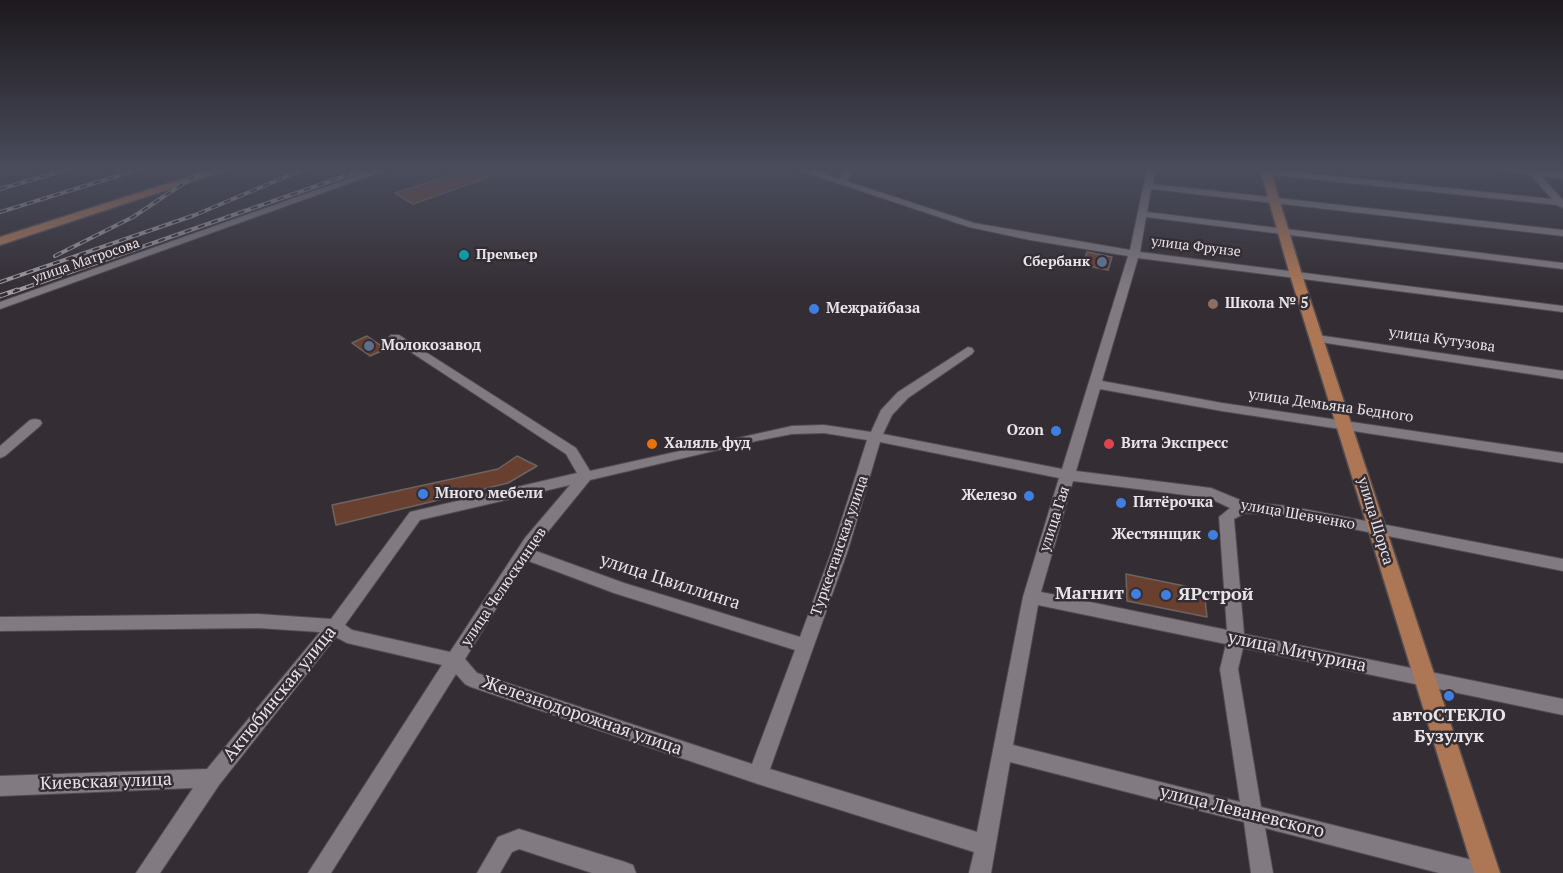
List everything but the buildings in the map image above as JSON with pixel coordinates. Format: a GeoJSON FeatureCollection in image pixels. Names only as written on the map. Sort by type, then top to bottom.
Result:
{"type":"FeatureCollection","features":[{"type":"Feature","properties":{"kind":"main road"},"geometry":{"type":"LineString","coordinates":[[0,241],[97,210]]}},
{"type":"Feature","properties":{"kind":"main road","name":"улица Щорса"},"geometry":{"type":"LineString","coordinates":[[1277,210],[1487,873]]}},
{"type":"Feature","properties":{"kind":"street","name":"улица Матросова"},"geometry":{"type":"LineString","coordinates":[[0,306],[271,210]]}},
{"type":"Feature","properties":{"kind":"street","name":"улица Фрунзе"},"geometry":{"type":"LineString","coordinates":[[924,210],[972,225],[1134,255],[1563,309]]}},
{"type":"Feature","properties":{"kind":"street","name":"улица Гая"},"geometry":{"type":"LineString","coordinates":[[980,873],[1031,597],[1134,255],[1143,210]]}},
{"type":"Feature","properties":{"kind":"street"},"geometry":{"type":"LineString","coordinates":[[1359,210],[1563,233]]}},
{"type":"Feature","properties":{"kind":"street"},"geometry":{"type":"LineString","coordinates":[[1142,214],[1563,266]]}},
{"type":"Feature","properties":{"kind":"street"},"geometry":{"type":"LineString","coordinates":[[394,337],[571,451],[586,476]]}},
{"type":"Feature","properties":{"kind":"street","name":"улица Кутузова"},"geometry":{"type":"LineString","coordinates":[[1317,339],[1563,375]]}},
{"type":"Feature","properties":{"kind":"street","name":"Туркестанская улица"},"geometry":{"type":"LineString","coordinates":[[758,775],[840,550],[875,437],[886,413],[903,395],[968,351]]}},
{"type":"Feature","properties":{"kind":"street","name":"улица Демьяна Бедного"},"geometry":{"type":"LineString","coordinates":[[1095,384],[1222,407],[1563,458]]}},
{"type":"Feature","properties":{"kind":"street"},"geometry":{"type":"LineString","coordinates":[[0,453],[35,423]]}},
{"type":"Feature","properties":{"kind":"street","name":"улица Шевченко"},"geometry":{"type":"LineString","coordinates":[[415,516],[792,430],[824,429],[1068,475],[1211,494],[1243,507],[1288,511],[1563,565]]}},
{"type":"Feature","properties":{"kind":"street","name":"улица Челюскинцев"},"geometry":{"type":"LineString","coordinates":[[319,873],[523,553],[586,476]]}},
{"type":"Feature","properties":{"kind":"street"},"geometry":{"type":"LineString","coordinates":[[1243,507],[1226,517],[1236,639],[1229,669],[1262,873]]}},
{"type":"Feature","properties":{"kind":"street","name":"Актюбинская улица"},"geometry":{"type":"LineString","coordinates":[[147,873],[212,778],[334,626],[415,516]]}},
{"type":"Feature","properties":{"kind":"street","name":"улица Цвиллинга"},"geometry":{"type":"LineString","coordinates":[[523,553],[620,588],[805,646]]}},
{"type":"Feature","properties":{"kind":"street","name":"улица Мичурина"},"geometry":{"type":"LineString","coordinates":[[1031,597],[1563,706]]}},
{"type":"Feature","properties":{"kind":"street","name":"Железнодорожная улица"},"geometry":{"type":"LineString","coordinates":[[0,624],[258,621],[334,626],[347,636],[455,662],[471,679],[758,775],[986,844]]}},
{"type":"Feature","properties":{"kind":"street","name":"улица Леваневского"},"geometry":{"type":"LineString","coordinates":[[1003,751],[1480,873]]}},
{"type":"Feature","properties":{"kind":"street","name":"Киевская улица"},"geometry":{"type":"LineString","coordinates":[[0,786],[212,778]]}},
{"type":"Feature","properties":{"kind":"street"},"geometry":{"type":"LineString","coordinates":[[488,873],[505,844],[519,839],[625,873]]}},
{"type":"Feature","properties":{"kind":"railway"},"geometry":{"type":"LineString","coordinates":[[0,212],[7,210]]}},
{"type":"Feature","properties":{"kind":"railway"},"geometry":{"type":"LineString","coordinates":[[55,256],[144,210]]}},
{"type":"Feature","properties":{"kind":"railway"},"geometry":{"type":"LineString","coordinates":[[0,282],[207,210]]}},
{"type":"Feature","properties":{"kind":"railway"},"geometry":{"type":"LineString","coordinates":[[13,292],[248,210]]}},
{"type":"Feature","properties":{"kind":"railway"},"geometry":{"type":"LineString","coordinates":[[0,296],[17,290]]}},
{"type":"Feature","properties":{"kind":"place","name":"Премьер"},"geometry":{"type":"Point","coordinates":[464,255]}},
{"type":"Feature","properties":{"kind":"place","name":"Сбербанк"},"geometry":{"type":"Point","coordinates":[1102,262]}},
{"type":"Feature","properties":{"kind":"place","name":"Школа № 5"},"geometry":{"type":"Point","coordinates":[1213,304]}},
{"type":"Feature","properties":{"kind":"place","name":"Межрайбаза"},"geometry":{"type":"Point","coordinates":[814,309]}},
{"type":"Feature","properties":{"kind":"place","name":"Молокозавод"},"geometry":{"type":"Point","coordinates":[369,346]}},
{"type":"Feature","properties":{"kind":"place","name":"Ozon"},"geometry":{"type":"Point","coordinates":[1056,431]}},
{"type":"Feature","properties":{"kind":"place","name":"Халяль фуд"},"geometry":{"type":"Point","coordinates":[652,444]}},
{"type":"Feature","properties":{"kind":"place","name":"Вита Экспресс"},"geometry":{"type":"Point","coordinates":[1109,444]}},
{"type":"Feature","properties":{"kind":"place","name":"Много мебели"},"geometry":{"type":"Point","coordinates":[423,494]}},
{"type":"Feature","properties":{"kind":"place","name":"Железо"},"geometry":{"type":"Point","coordinates":[1029,496]}},
{"type":"Feature","properties":{"kind":"place","name":"Пятёрочка"},"geometry":{"type":"Point","coordinates":[1121,503]}},
{"type":"Feature","properties":{"kind":"place","name":"Жестянщик"},"geometry":{"type":"Point","coordinates":[1213,535]}},
{"type":"Feature","properties":{"kind":"place","name":"Магнит"},"geometry":{"type":"Point","coordinates":[1136,594]}},
{"type":"Feature","properties":{"kind":"place","name":"ЯРстрой"},"geometry":{"type":"Point","coordinates":[1166,595]}},
{"type":"Feature","properties":{"kind":"place","name":"автоСТЕКЛО Бузулук"},"geometry":{"type":"Point","coordinates":[1449,696]}}]}
